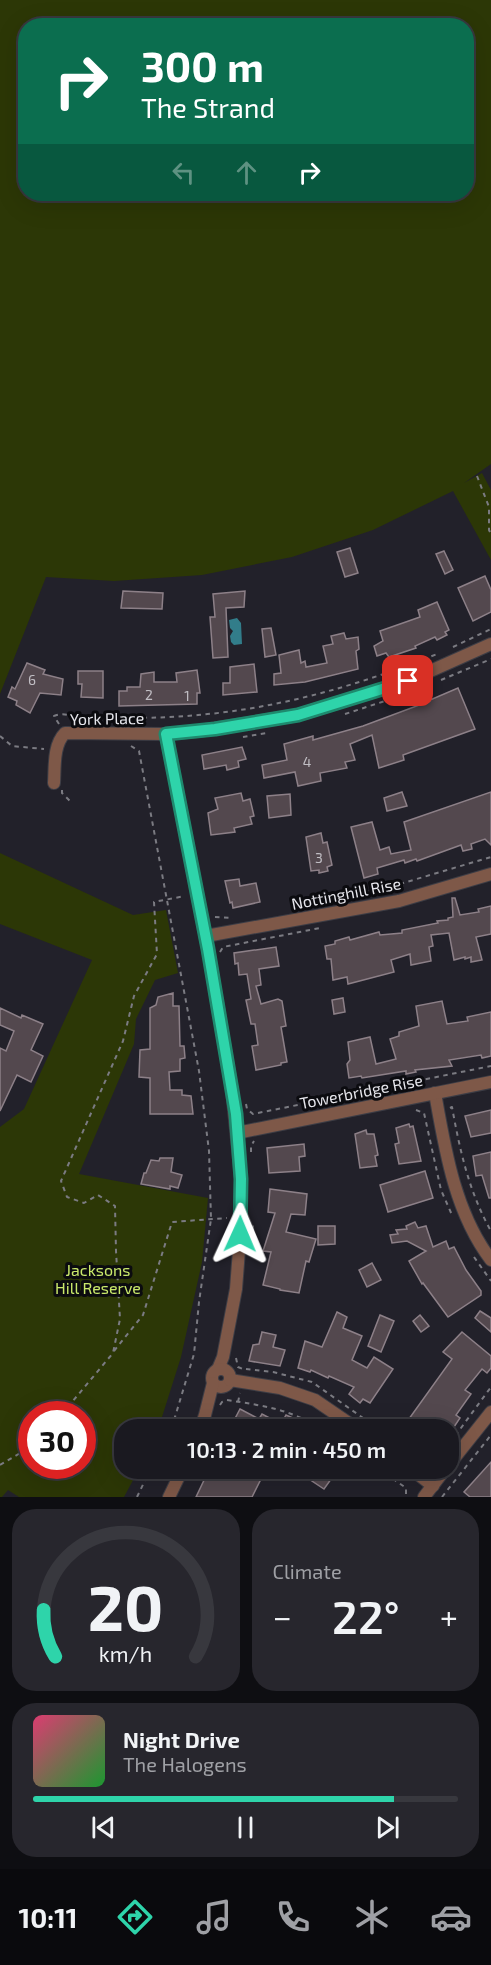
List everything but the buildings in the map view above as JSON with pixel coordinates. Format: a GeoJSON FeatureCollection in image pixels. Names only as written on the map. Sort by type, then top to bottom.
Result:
{"type":"FeatureCollection","features":[{"type":"Feature","properties":{"kind":"street","name":"York Place"},"geometry":{"type":"LineString","coordinates":[[58,783],[57,750],[60,738],[65,733],[166,734],[298,715],[408,681],[491,644]]}},
{"type":"Feature","properties":{"kind":"street"},"geometry":{"type":"LineString","coordinates":[[166,734],[206,936],[232,1090],[241,1179],[236,1289],[227,1337],[223,1378],[207,1419]]}},
{"type":"Feature","properties":{"kind":"street","name":"Nottinghill Rise"},"geometry":{"type":"LineString","coordinates":[[206,936],[399,901],[491,874]]}},
{"type":"Feature","properties":{"kind":"street","name":"Towerbridge Rise"},"geometry":{"type":"LineString","coordinates":[[237,1132],[491,1082]]}},
{"type":"Feature","properties":{"kind":"street"},"geometry":{"type":"LineString","coordinates":[[435,1093],[446,1157],[462,1206],[484,1251],[491,1260]]}},
{"type":"Feature","properties":{"kind":"street"},"geometry":{"type":"LineString","coordinates":[[223,1378],[280,1388],[315,1400],[343,1419]]}},
{"type":"Feature","properties":{"kind":"street"},"geometry":{"type":"LineString","coordinates":[[459,1452],[491,1412]]}},
{"type":"Feature","properties":{"kind":"street"},"geometry":{"type":"LineString","coordinates":[[169,1497],[178,1479]]}},
{"type":"Feature","properties":{"kind":"street"},"geometry":{"type":"LineString","coordinates":[[424,1479],[433,1486]]}},
{"type":"Feature","properties":{"kind":"street"},"geometry":{"type":"LineString","coordinates":[[424,1497],[438,1479]]}},
{"type":"Feature","properties":{"kind":"path"},"geometry":{"type":"LineString","coordinates":[[477,476],[489,507],[491,534]]}},
{"type":"Feature","properties":{"kind":"path"},"geometry":{"type":"LineString","coordinates":[[453,647],[491,629]]}},
{"type":"Feature","properties":{"kind":"path"},"geometry":{"type":"LineString","coordinates":[[65,733],[54,716],[126,718],[198,715],[267,705],[336,690],[444,652]]}},
{"type":"Feature","properties":{"kind":"path"},"geometry":{"type":"LineString","coordinates":[[438,682],[491,659]]}},
{"type":"Feature","properties":{"kind":"path"},"geometry":{"type":"LineString","coordinates":[[338,716],[390,700]]}},
{"type":"Feature","properties":{"kind":"path"},"geometry":{"type":"LineString","coordinates":[[242,737],[273,732]]}},
{"type":"Feature","properties":{"kind":"path"},"geometry":{"type":"LineString","coordinates":[[0,736],[12,746],[57,750]]}},
{"type":"Feature","properties":{"kind":"path"},"geometry":{"type":"LineString","coordinates":[[131,746],[139,751],[199,1071],[209,1151],[211,1219],[198,1302],[194,1354],[174,1419]]}},
{"type":"Feature","properties":{"kind":"path"},"geometry":{"type":"LineString","coordinates":[[58,783],[62,793],[71,802]]}},
{"type":"Feature","properties":{"kind":"path"},"geometry":{"type":"LineString","coordinates":[[304,906],[393,886],[491,856]]}},
{"type":"Feature","properties":{"kind":"path"},"geometry":{"type":"LineString","coordinates":[[113,1353],[120,1319],[115,1206],[98,1195],[84,1203],[67,1197],[61,1180],[123,1041],[134,996],[157,954],[154,902],[197,894]]}},
{"type":"Feature","properties":{"kind":"path"},"geometry":{"type":"LineString","coordinates":[[213,917],[236,918]]}},
{"type":"Feature","properties":{"kind":"path"},"geometry":{"type":"LineString","coordinates":[[218,955],[223,947],[244,942]]}},
{"type":"Feature","properties":{"kind":"path"},"geometry":{"type":"LineString","coordinates":[[245,1097],[247,1109],[253,1114],[491,1066]]}},
{"type":"Feature","properties":{"kind":"path"},"geometry":{"type":"LineString","coordinates":[[413,1109],[423,1113],[452,1107],[464,1168],[480,1213],[491,1231]]}},
{"type":"Feature","properties":{"kind":"path"},"geometry":{"type":"LineString","coordinates":[[423,1113],[441,1190],[454,1220]]}},
{"type":"Feature","properties":{"kind":"path"},"geometry":{"type":"LineString","coordinates":[[73,1401],[142,1315],[172,1222],[240,1218]]}},
{"type":"Feature","properties":{"kind":"path"},"geometry":{"type":"LineString","coordinates":[[473,1256],[491,1281]]}},
{"type":"Feature","properties":{"kind":"path"},"geometry":{"type":"LineString","coordinates":[[459,1430],[491,1387]]}},
{"type":"Feature","properties":{"kind":"path"},"geometry":{"type":"LineString","coordinates":[[211,1413],[227,1400],[284,1410],[306,1419]]}},
{"type":"Feature","properties":{"kind":"path"},"geometry":{"type":"LineString","coordinates":[[442,1497],[491,1435]]}},
{"type":"Feature","properties":{"kind":"path"},"geometry":{"type":"LineString","coordinates":[[0,1465],[18,1454]]}},
{"type":"Feature","properties":{"kind":"path"},"geometry":{"type":"LineString","coordinates":[[136,1497],[146,1479]]}},
{"type":"Feature","properties":{"kind":"path"},"geometry":{"type":"LineString","coordinates":[[393,1479],[406,1488],[406,1497]]}},
{"type":"Feature","properties":{"kind":"green space"},"geometry":{"type":"Polygon","coordinates":[[[0,0],[491,0],[491,464],[464,483],[482,473],[491,490],[491,560],[453,491],[373,530],[292,557],[202,575],[114,581],[46,577],[0,694],[0,0]]]}},
{"type":"Feature","properties":{"kind":"green space","name":"Jacksons Hill Reserve"},"geometry":{"type":"Polygon","coordinates":[[[0,853],[133,915],[166,910],[178,973],[155,980],[136,1019],[134,1044],[79,1174],[208,1198],[202,1262],[181,1357],[161,1419],[114,1419],[114,1479],[134,1479],[124,1497],[19,1497],[8,1490],[0,1497],[0,1127],[24,1109],[92,960],[0,924],[0,853]]]}},
{"type":"Feature","properties":{"kind":"water"},"geometry":{"type":"Polygon","coordinates":[[[237,618],[241,623],[242,644],[234,645],[231,642],[230,636],[233,631],[229,620],[237,618]]]}},
{"type":"Feature","properties":{"kind":"route"},"geometry":{"type":"LineString","coordinates":[[240,1234],[241,1179],[236,1114],[208,949],[166,734],[215,729],[298,715],[408,681]]}}]}
